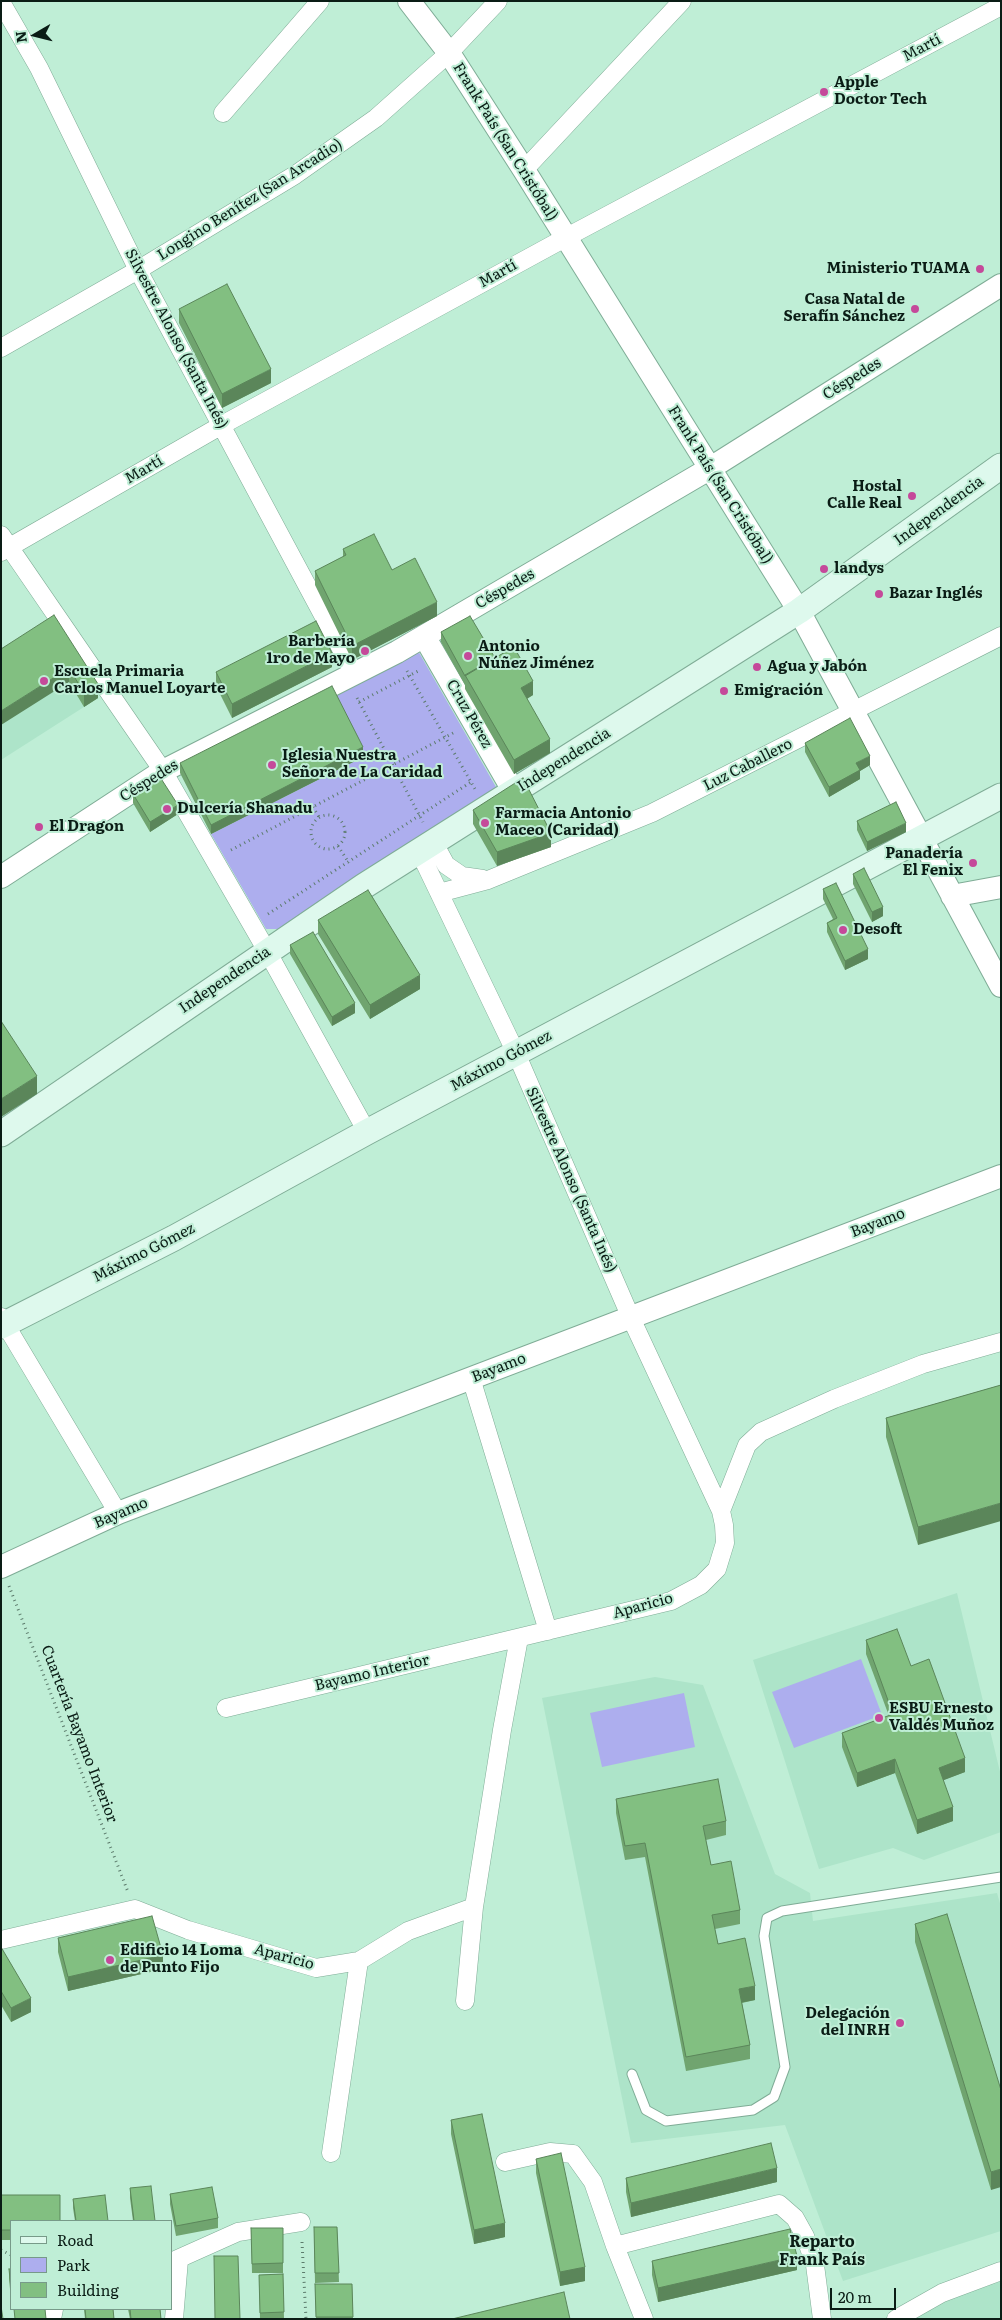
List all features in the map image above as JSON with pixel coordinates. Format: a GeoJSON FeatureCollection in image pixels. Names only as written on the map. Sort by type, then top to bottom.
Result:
{"type":"FeatureCollection","features":[{"type":"Feature","properties":{"kind":"main road","name":"Independencia"},"geometry":{"type":"LineString","coordinates":[[1,1134],[267,952],[427,847],[798,611],[1001,466]]}},
{"type":"Feature","properties":{"kind":"main road","name":"Máximo Gómez"},"geometry":{"type":"LineString","coordinates":[[3,1323],[174,1238],[367,1132],[1001,796]]}},
{"type":"Feature","properties":{"kind":"street"},"geometry":{"type":"LineString","coordinates":[[223,114],[320,1]]}},
{"type":"Feature","properties":{"kind":"street","name":"Frank País (San Cristóbal)"},"geometry":{"type":"LineString","coordinates":[[409,1],[449,53],[524,170],[798,611],[1001,986]]}},
{"type":"Feature","properties":{"kind":"street","name":"Longino Benítez (San Arcadio)"},"geometry":{"type":"LineString","coordinates":[[1,348],[138,270],[303,170],[376,118],[449,53],[498,1]]}},
{"type":"Feature","properties":{"kind":"street"},"geometry":{"type":"LineString","coordinates":[[524,170],[682,1]]}},
{"type":"Feature","properties":{"kind":"street","name":"Silvestre Alonso (Santa Inés)"},"geometry":{"type":"LineString","coordinates":[[1,2],[38,68],[138,270],[222,425],[350,675]]}},
{"type":"Feature","properties":{"kind":"street","name":"Martí"},"geometry":{"type":"LineString","coordinates":[[4,545],[565,238],[1001,6]]}},
{"type":"Feature","properties":{"kind":"street","name":"Céspedes"},"geometry":{"type":"LineString","coordinates":[[1,877],[163,771],[397,652],[709,469],[1001,285]]}},
{"type":"Feature","properties":{"kind":"street"},"geometry":{"type":"LineString","coordinates":[[4,545],[163,771],[367,1132]]}},
{"type":"Feature","properties":{"kind":"street","name":"Cruz Pérez"},"geometry":{"type":"LineString","coordinates":[[424,636],[514,792]]}},
{"type":"Feature","properties":{"kind":"street","name":"Luz Caballero"},"geometry":{"type":"LineString","coordinates":[[439,893],[488,880],[652,813],[1001,636]]}},
{"type":"Feature","properties":{"kind":"street"},"geometry":{"type":"LineString","coordinates":[[427,847],[446,865],[462,876],[488,880]]}},
{"type":"Feature","properties":{"kind":"street","name":"Silvestre Alonso (Santa Inés)"},"geometry":{"type":"LineString","coordinates":[[427,847],[439,893],[516,1053],[631,1318],[721,1511]]}},
{"type":"Feature","properties":{"kind":"street"},"geometry":{"type":"LineString","coordinates":[[952,896],[1001,887]]}},
{"type":"Feature","properties":{"kind":"street","name":"Bayamo"},"geometry":{"type":"LineString","coordinates":[[2,1567],[118,1513],[1001,1176]]}},
{"type":"Feature","properties":{"kind":"street"},"geometry":{"type":"LineString","coordinates":[[3,1323],[118,1513]]}},
{"type":"Feature","properties":{"kind":"street","name":"Aparicio"},"geometry":{"type":"LineString","coordinates":[[519,1638],[671,1601],[701,1585],[717,1569],[725,1543],[721,1511],[747,1445],[761,1432],[834,1399],[923,1364],[1001,1342]]}},
{"type":"Feature","properties":{"kind":"street"},"geometry":{"type":"LineString","coordinates":[[471,1378],[548,1631]]}},
{"type":"Feature","properties":{"kind":"street"},"geometry":{"type":"LineString","coordinates":[[465,2001],[474,1907],[502,1730],[519,1638]]}},
{"type":"Feature","properties":{"kind":"street","name":"Bayamo Interior"},"geometry":{"type":"LineString","coordinates":[[226,1708],[519,1638]]}},
{"type":"Feature","properties":{"kind":"street","name":"Aparicio"},"geometry":{"type":"LineString","coordinates":[[135,1909],[188,1930],[316,1968],[359,1961],[408,1931],[474,1907]]}},
{"type":"Feature","properties":{"kind":"street"},"geometry":{"type":"LineString","coordinates":[[1,1940],[135,1909]]}},
{"type":"Feature","properties":{"kind":"street"},"geometry":{"type":"LineString","coordinates":[[331,2153],[359,1961]]}},
{"type":"Feature","properties":{"kind":"street"},"geometry":{"type":"LineString","coordinates":[[505,2162],[550,2152],[573,2154],[593,2182],[615,2246],[644,2319]]}},
{"type":"Feature","properties":{"kind":"street"},"geometry":{"type":"LineString","coordinates":[[615,2246],[779,2204],[795,2218],[815,2265],[822,2319]]}},
{"type":"Feature","properties":{"kind":"street"},"geometry":{"type":"LineString","coordinates":[[174,2319],[175,2261],[238,2232],[301,2222]]}},
{"type":"Feature","properties":{"kind":"street"},"geometry":{"type":"LineString","coordinates":[[896,2319],[942,2294],[1001,2272]]}},
{"type":"Feature","properties":{"kind":"lane"},"geometry":{"type":"LineString","coordinates":[[632,2074],[646,2110],[666,2121],[753,2110],[774,2097],[785,2067],[764,1936],[767,1918],[782,1911],[1001,1876]]}},
{"type":"Feature","properties":{"kind":"path"},"geometry":{"type":"LineString","coordinates":[[397,652],[487,809]]}},
{"type":"Feature","properties":{"kind":"path"},"geometry":{"type":"LineString","coordinates":[[359,702],[438,660]]}},
{"type":"Feature","properties":{"kind":"path"},"geometry":{"type":"LineString","coordinates":[[350,675],[359,702],[420,815],[427,847]]}},
{"type":"Feature","properties":{"kind":"path"},"geometry":{"type":"LineString","coordinates":[[213,860],[474,722]]}},
{"type":"Feature","properties":{"kind":"path"},"geometry":{"type":"LineString","coordinates":[[251,925],[471,782]]}},
{"type":"Feature","properties":{"kind":"path"},"geometry":{"type":"LineString","coordinates":[[313,807],[319,817]]}},
{"type":"Feature","properties":{"kind":"path"},"geometry":{"type":"LineString","coordinates":[[330,815],[340,820],[343,824],[345,835],[343,841],[335,848],[330,850],[318,848],[311,838],[311,826],[319,817],[330,815]]}},
{"type":"Feature","properties":{"kind":"path","name":"Cuartería Bayamo Interior"},"geometry":{"type":"LineString","coordinates":[[2,1567],[135,1909]]}},
{"type":"Feature","properties":{"kind":"path"},"geometry":{"type":"LineString","coordinates":[[301,2222],[306,2319]]}},
{"type":"Feature","properties":{"kind":"shaded area","name":"Escuela Primaria Carlos Manuel Loyarte"},"geometry":{"type":"Polygon","coordinates":[[[54,629],[98,698],[1,760],[1,663],[54,629]]]}},
{"type":"Feature","properties":{"kind":"shaded area","name":"ESBU Ernesto Valdés Muñoz"},"geometry":{"type":"Polygon","coordinates":[[[957,1593],[1001,1776],[1001,1832],[924,1860],[893,1848],[819,1869],[753,1660],[957,1593]]]}},
{"type":"Feature","properties":{"kind":"shaded area"},"geometry":{"type":"Polygon","coordinates":[[[655,1677],[703,1685],[775,1874],[810,1893],[813,1921],[997,1893],[1001,1907],[1001,2231],[843,2281],[785,2125],[631,2143],[542,1698],[655,1677]]]}},
{"type":"Feature","properties":{"kind":"shaded area"},"geometry":{"type":"Polygon","coordinates":[[[1001,2281],[1001,2319],[911,2319],[910,2314],[1001,2281]]]}},
{"type":"Feature","properties":{"kind":"green space"},"geometry":{"type":"Polygon","coordinates":[[[417,649],[496,787],[284,929],[266,929],[211,834],[363,757],[332,695],[417,649]]]}},
{"type":"Feature","properties":{"kind":"green space"},"geometry":{"type":"Polygon","coordinates":[[[861,1659],[882,1715],[794,1748],[772,1692],[861,1659]]]}},
{"type":"Feature","properties":{"kind":"green space"},"geometry":{"type":"Polygon","coordinates":[[[684,1693],[695,1747],[602,1767],[590,1713],[684,1693]]]}},
{"type":"Feature","properties":{"kind":"building"},"geometry":{"type":"Polygon","coordinates":[[[227,284],[271,369],[222,394],[179,309],[227,284]]]}},
{"type":"Feature","properties":{"kind":"building"},"geometry":{"type":"Polygon","coordinates":[[[374,534],[392,570],[415,558],[437,602],[352,646],[315,571],[346,555],[343,549],[374,534]]]}},
{"type":"Feature","properties":{"kind":"building"},"geometry":{"type":"Polygon","coordinates":[[[54,615],[98,684],[84,693],[69,668],[1,711],[1,649],[54,615]]]}},
{"type":"Feature","properties":{"kind":"building","name":"Antonio Núñez Jiménez"},"geometry":{"type":"Polygon","coordinates":[[[470,616],[495,658],[465,676],[441,632],[470,616]]]}},
{"type":"Feature","properties":{"kind":"building"},"geometry":{"type":"Polygon","coordinates":[[[316,621],[332,653],[232,704],[216,672],[316,621]]]}},
{"type":"Feature","properties":{"kind":"building"},"geometry":{"type":"Polygon","coordinates":[[[514,647],[533,681],[521,688],[550,739],[514,760],[465,675],[514,647]]]}},
{"type":"Feature","properties":{"kind":"building","name":"Iglesia Nuestra Señora de La Caridad"},"geometry":{"type":"Polygon","coordinates":[[[332,686],[363,747],[211,825],[180,763],[332,686]]]}},
{"type":"Feature","properties":{"kind":"building"},"geometry":{"type":"Polygon","coordinates":[[[850,718],[870,756],[856,763],[860,770],[829,787],[805,743],[850,718]]]}},
{"type":"Feature","properties":{"kind":"building"},"geometry":{"type":"Polygon","coordinates":[[[160,777],[178,805],[150,822],[133,794],[160,777]]]}},
{"type":"Feature","properties":{"kind":"building"},"geometry":{"type":"Polygon","coordinates":[[[523,778],[551,833],[497,852],[473,810],[523,778]]]}},
{"type":"Feature","properties":{"kind":"building"},"geometry":{"type":"Polygon","coordinates":[[[896,802],[906,823],[867,842],[857,821],[896,802]]]}},
{"type":"Feature","properties":{"kind":"building"},"geometry":{"type":"Polygon","coordinates":[[[864,868],[883,907],[872,912],[853,874],[864,868]]]}},
{"type":"Feature","properties":{"kind":"building","name":"Desoft"},"geometry":{"type":"Polygon","coordinates":[[[836,883],[868,949],[845,961],[827,923],[837,918],[823,889],[836,883]]]}},
{"type":"Feature","properties":{"kind":"building"},"geometry":{"type":"Polygon","coordinates":[[[368,890],[420,975],[370,1005],[318,920],[368,890]]]}},
{"type":"Feature","properties":{"kind":"building"},"geometry":{"type":"Polygon","coordinates":[[[313,932],[355,1003],[332,1017],[290,945],[313,932]]]}},
{"type":"Feature","properties":{"kind":"building"},"geometry":{"type":"Polygon","coordinates":[[[1,1021],[37,1076],[1,1099],[1,1021]]]}},
{"type":"Feature","properties":{"kind":"building"},"geometry":{"type":"Polygon","coordinates":[[[1001,1385],[1001,1503],[918,1527],[886,1418],[1001,1385]]]}},
{"type":"Feature","properties":{"kind":"building"},"geometry":{"type":"Polygon","coordinates":[[[897,1629],[911,1666],[929,1659],[965,1758],[939,1768],[953,1807],[917,1820],[895,1759],[857,1773],[842,1733],[893,1714],[866,1640],[897,1629]]]}},
{"type":"Feature","properties":{"kind":"building"},"geometry":{"type":"Polygon","coordinates":[[[718,1779],[726,1821],[703,1826],[711,1865],[731,1861],[740,1910],[712,1915],[718,1944],[745,1938],[755,1986],[739,1989],[750,2045],[686,2057],[645,1843],[625,1846],[616,1799],[718,1779]]]}},
{"type":"Feature","properties":{"kind":"building"},"geometry":{"type":"Polygon","coordinates":[[[947,1914],[1001,2090],[1001,2169],[991,2172],[915,1924],[947,1914]]]}},
{"type":"Feature","properties":{"kind":"building","name":"Edificio 14 Loma de Punto Fijo"},"geometry":{"type":"Polygon","coordinates":[[[152,1916],[163,1955],[68,1977],[58,1938],[152,1916]]]}},
{"type":"Feature","properties":{"kind":"building"},"geometry":{"type":"Polygon","coordinates":[[[1,1947],[31,1998],[11,2008],[1,1991],[1,1947]]]}},
{"type":"Feature","properties":{"kind":"building"},"geometry":{"type":"Polygon","coordinates":[[[482,2114],[505,2223],[474,2230],[451,2120],[482,2114]]]}},
{"type":"Feature","properties":{"kind":"building"},"geometry":{"type":"Polygon","coordinates":[[[771,2143],[777,2168],[631,2203],[626,2178],[771,2143]]]}},
{"type":"Feature","properties":{"kind":"building"},"geometry":{"type":"Polygon","coordinates":[[[561,2153],[585,2267],[560,2272],[536,2159],[561,2153]]]}},
{"type":"Feature","properties":{"kind":"building"},"geometry":{"type":"Polygon","coordinates":[[[151,2186],[155,2220],[134,2220],[130,2188],[151,2186]]]}},
{"type":"Feature","properties":{"kind":"building"},"geometry":{"type":"Polygon","coordinates":[[[212,2187],[218,2218],[176,2226],[170,2194],[212,2187]]]}},
{"type":"Feature","properties":{"kind":"building"},"geometry":{"type":"Polygon","coordinates":[[[1,2195],[60,2195],[60,2220],[10,2220],[10,2230],[1,2230],[1,2195]]]}},
{"type":"Feature","properties":{"kind":"building"},"geometry":{"type":"Polygon","coordinates":[[[105,2195],[108,2220],[76,2220],[73,2199],[105,2195]]]}},
{"type":"Feature","properties":{"kind":"building"},"geometry":{"type":"Polygon","coordinates":[[[314,2227],[337,2227],[339,2273],[315,2273],[314,2227]]]}},
{"type":"Feature","properties":{"kind":"building"},"geometry":{"type":"Polygon","coordinates":[[[251,2228],[283,2228],[283,2263],[252,2264],[251,2228]]]}},
{"type":"Feature","properties":{"kind":"building"},"geometry":{"type":"Polygon","coordinates":[[[790,2229],[797,2256],[658,2288],[652,2261],[790,2229]]]}},
{"type":"Feature","properties":{"kind":"building"},"geometry":{"type":"Polygon","coordinates":[[[214,2256],[238,2256],[240,2319],[215,2319],[214,2256]]]}},
{"type":"Feature","properties":{"kind":"building"},"geometry":{"type":"Polygon","coordinates":[[[283,2274],[284,2312],[260,2313],[259,2275],[283,2274]]]}},
{"type":"Feature","properties":{"kind":"building"},"geometry":{"type":"Polygon","coordinates":[[[315,2284],[352,2284],[353,2317],[316,2317],[315,2284]]]}},
{"type":"Feature","properties":{"kind":"building"},"geometry":{"type":"Polygon","coordinates":[[[564,2292],[570,2319],[452,2319],[564,2292]]]}},
{"type":"Feature","properties":{"kind":"building"},"geometry":{"type":"Polygon","coordinates":[[[14,2310],[45,2310],[46,2319],[15,2319],[14,2310]]]}},
{"type":"Feature","properties":{"kind":"building"},"geometry":{"type":"Polygon","coordinates":[[[85,2310],[113,2310],[114,2319],[86,2319],[85,2310]]]}},
{"type":"Feature","properties":{"kind":"building"},"geometry":{"type":"Polygon","coordinates":[[[130,2310],[160,2310],[161,2319],[131,2319],[130,2310]]]}},
{"type":"Feature","properties":{"kind":"place","name":"Apple Doctor Tech"},"geometry":{"type":"Point","coordinates":[824,92]}},
{"type":"Feature","properties":{"kind":"place","name":"Ministerio TUAMA"},"geometry":{"type":"Point","coordinates":[980,269]}},
{"type":"Feature","properties":{"kind":"place","name":"Casa Natal de Serafín Sánchez"},"geometry":{"type":"Point","coordinates":[915,309]}},
{"type":"Feature","properties":{"kind":"place","name":"Hostal Calle Real"},"geometry":{"type":"Point","coordinates":[912,496]}},
{"type":"Feature","properties":{"kind":"place","name":"landys"},"geometry":{"type":"Point","coordinates":[824,569]}},
{"type":"Feature","properties":{"kind":"place","name":"Bazar Inglés"},"geometry":{"type":"Point","coordinates":[879,594]}},
{"type":"Feature","properties":{"kind":"place","name":"Barbería 1ro de Mayo"},"geometry":{"type":"Point","coordinates":[365,651]}},
{"type":"Feature","properties":{"kind":"place","name":"Antonio Núñez Jiménez"},"geometry":{"type":"Point","coordinates":[468,656]}},
{"type":"Feature","properties":{"kind":"place","name":"Agua y Jabón"},"geometry":{"type":"Point","coordinates":[757,667]}},
{"type":"Feature","properties":{"kind":"place","name":"Escuela Primaria Carlos Manuel Loyarte"},"geometry":{"type":"Point","coordinates":[44,681]}},
{"type":"Feature","properties":{"kind":"place","name":"Emigración"},"geometry":{"type":"Point","coordinates":[724,691]}},
{"type":"Feature","properties":{"kind":"place","name":"Iglesia Nuestra Señora de La Caridad"},"geometry":{"type":"Point","coordinates":[272,765]}},
{"type":"Feature","properties":{"kind":"place","name":"Dulcería Shanadu"},"geometry":{"type":"Point","coordinates":[167,809]}},
{"type":"Feature","properties":{"kind":"place","name":"Farmacia Antonio Maceo (Caridad)"},"geometry":{"type":"Point","coordinates":[485,823]}},
{"type":"Feature","properties":{"kind":"place","name":"El Dragon"},"geometry":{"type":"Point","coordinates":[39,827]}},
{"type":"Feature","properties":{"kind":"place","name":"Panadería El Fenix"},"geometry":{"type":"Point","coordinates":[973,863]}},
{"type":"Feature","properties":{"kind":"place","name":"Desoft"},"geometry":{"type":"Point","coordinates":[843,930]}},
{"type":"Feature","properties":{"kind":"place","name":"ESBU Ernesto Valdés Muñoz"},"geometry":{"type":"Point","coordinates":[879,1718]}},
{"type":"Feature","properties":{"kind":"place","name":"Edificio 14 Loma de Punto Fijo"},"geometry":{"type":"Point","coordinates":[110,1960]}},
{"type":"Feature","properties":{"kind":"place","name":"Delegación del INRH"},"geometry":{"type":"Point","coordinates":[900,2023]}},
{"type":"Feature","properties":{"kind":"district","name":"Reparto Frank País"},"geometry":{"type":"Point","coordinates":[822,2251]}}]}
